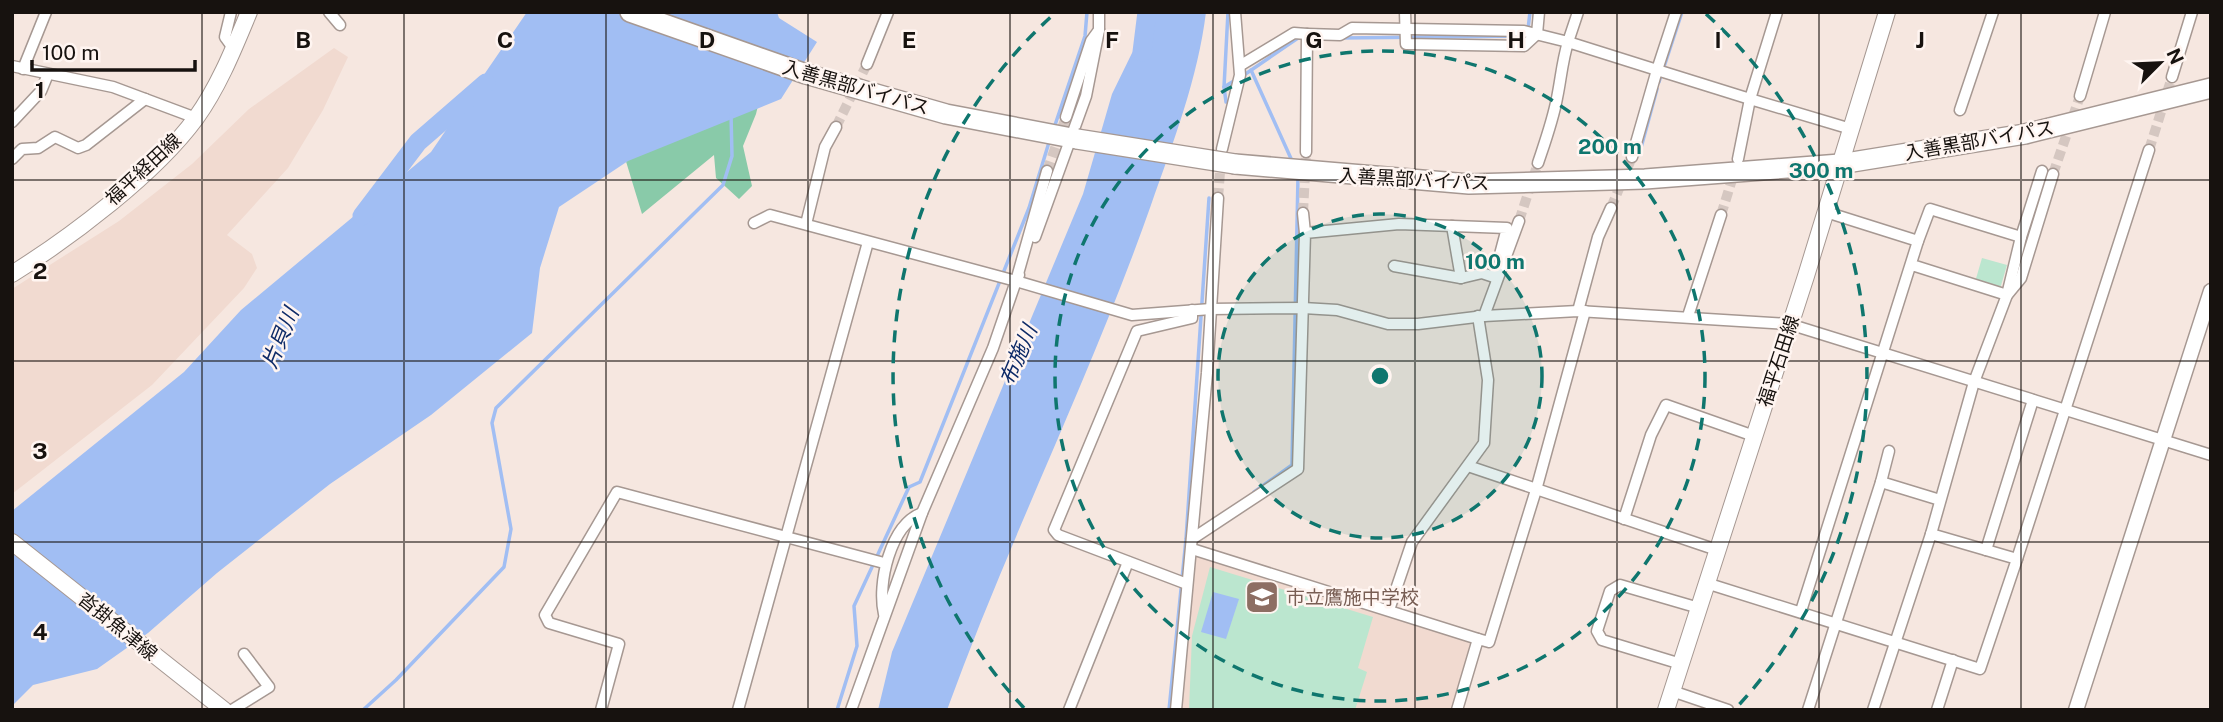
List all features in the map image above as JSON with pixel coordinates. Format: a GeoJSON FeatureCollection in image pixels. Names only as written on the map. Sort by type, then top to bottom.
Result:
{"type":"FeatureCollection","features":[{"type":"Feature","properties":{"kind":"highway","name":"入善黒部バイパス"},"geometry":{"type":"LineString","coordinates":[[630,12],[806,74],[946,114],[1075,139],[1469,184],[1645,179],[1840,164],[2025,134],[2211,88]]}},
{"type":"Feature","properties":{"kind":"main road","name":"福平経田線"},"geometry":{"type":"LineString","coordinates":[[12,274],[53,247],[149,169],[196,118],[236,41],[247,12]]}},
{"type":"Feature","properties":{"kind":"main road","name":"福平石田線"},"geometry":{"type":"LineString","coordinates":[[1666,710],[1826,212],[1887,12]]}},
{"type":"Feature","properties":{"kind":"main road","name":"沓掛魚津線"},"geometry":{"type":"LineString","coordinates":[[12,542],[224,709]]}},
{"type":"Feature","properties":{"kind":"street"},"geometry":{"type":"LineString","coordinates":[[46,12],[18,68],[113,87],[196,118]]}},
{"type":"Feature","properties":{"kind":"street"},"geometry":{"type":"LineString","coordinates":[[231,12],[225,37],[236,41]]}},
{"type":"Feature","properties":{"kind":"street"},"geometry":{"type":"LineString","coordinates":[[329,12],[340,25]]}},
{"type":"Feature","properties":{"kind":"street"},"geometry":{"type":"LineString","coordinates":[[867,64],[876,50],[888,12]]}},
{"type":"Feature","properties":{"kind":"street"},"geometry":{"type":"LineString","coordinates":[[851,710],[922,513],[1021,282],[1075,139],[1099,30],[1100,12]]}},
{"type":"Feature","properties":{"kind":"street"},"geometry":{"type":"LineString","coordinates":[[1229,157],[1241,65],[1235,12]]}},
{"type":"Feature","properties":{"kind":"street"},"geometry":{"type":"LineString","coordinates":[[1404,29],[1405,12]]}},
{"type":"Feature","properties":{"kind":"street"},"geometry":{"type":"LineString","coordinates":[[1537,34],[1539,12]]}},
{"type":"Feature","properties":{"kind":"street"},"geometry":{"type":"LineString","coordinates":[[1538,163],[1556,106],[1560,69],[1578,12]]}},
{"type":"Feature","properties":{"kind":"street"},"geometry":{"type":"LineString","coordinates":[[1632,157],[1676,12]]}},
{"type":"Feature","properties":{"kind":"street"},"geometry":{"type":"LineString","coordinates":[[1738,159],[1750,99],[1777,12]]}},
{"type":"Feature","properties":{"kind":"street"},"geometry":{"type":"LineString","coordinates":[[1960,110],[1993,12]]}},
{"type":"Feature","properties":{"kind":"street"},"geometry":{"type":"LineString","coordinates":[[2080,96],[2105,12]]}},
{"type":"Feature","properties":{"kind":"street"},"geometry":{"type":"LineString","coordinates":[[2172,77],[2192,12]]}},
{"type":"Feature","properties":{"kind":"street"},"geometry":{"type":"LineString","coordinates":[[1241,65],[1294,33],[1340,36],[1352,28],[1537,34],[1851,130]]}},
{"type":"Feature","properties":{"kind":"street"},"geometry":{"type":"LineString","coordinates":[[1066,117],[1091,41],[1099,30]]}},
{"type":"Feature","properties":{"kind":"street"},"geometry":{"type":"LineString","coordinates":[[1306,152],[1307,34]]}},
{"type":"Feature","properties":{"kind":"street"},"geometry":{"type":"LineString","coordinates":[[12,122],[41,90],[48,74]]}},
{"type":"Feature","properties":{"kind":"street"},"geometry":{"type":"LineString","coordinates":[[12,159],[22,149],[38,148],[55,137],[78,148],[86,145],[145,99]]}},
{"type":"Feature","properties":{"kind":"street"},"geometry":{"type":"LineString","coordinates":[[806,224],[825,147],[836,127]]}},
{"type":"Feature","properties":{"kind":"street"},"geometry":{"type":"LineString","coordinates":[[1706,583],[1980,669],[2149,150]]}},
{"type":"Feature","properties":{"kind":"street"},"geometry":{"type":"LineString","coordinates":[[1021,282],[1047,171]]}},
{"type":"Feature","properties":{"kind":"street"},"geometry":{"type":"LineString","coordinates":[[1873,710],[1931,534],[1974,382],[2007,295],[2021,237],[2047,172],[2021,278],[2007,295]]}},
{"type":"Feature","properties":{"kind":"street"},"geometry":{"type":"LineString","coordinates":[[1176,710],[1212,309],[1218,198]]}},
{"type":"Feature","properties":{"kind":"street"},"geometry":{"type":"LineString","coordinates":[[1192,544],[1489,642],[1536,490],[1598,237],[1611,208]]}},
{"type":"Feature","properties":{"kind":"street"},"geometry":{"type":"LineString","coordinates":[[1801,611],[1930,209],[2021,237]]}},
{"type":"Feature","properties":{"kind":"street"},"geometry":{"type":"LineString","coordinates":[[1192,544],[1298,469],[1305,233],[1303,212]]}},
{"type":"Feature","properties":{"kind":"street"},"geometry":{"type":"LineString","coordinates":[[1826,212],[1919,241]]}},
{"type":"Feature","properties":{"kind":"street"},"geometry":{"type":"LineString","coordinates":[[754,223],[770,215],[1021,282],[1123,314],[1303,308],[1337,310],[1388,324],[1419,324],[1481,316],[1582,311],[1789,324],[2211,455]]}},
{"type":"Feature","properties":{"kind":"street"},"geometry":{"type":"LineString","coordinates":[[1688,316],[1721,215]]}},
{"type":"Feature","properties":{"kind":"street"},"geometry":{"type":"LineString","coordinates":[[1389,610],[1412,542],[1484,443],[1487,431],[1488,380],[1481,316],[1519,222]]}},
{"type":"Feature","properties":{"kind":"street"},"geometry":{"type":"LineString","coordinates":[[1305,233],[1373,225],[1507,228],[1497,278]]}},
{"type":"Feature","properties":{"kind":"street"},"geometry":{"type":"LineString","coordinates":[[1452,226],[1461,278]]}},
{"type":"Feature","properties":{"kind":"street"},"geometry":{"type":"LineString","coordinates":[[738,710],[868,242]]}},
{"type":"Feature","properties":{"kind":"street"},"geometry":{"type":"LineString","coordinates":[[1912,265],[2007,295]]}},
{"type":"Feature","properties":{"kind":"street"},"geometry":{"type":"LineString","coordinates":[[1394,266],[1461,278],[1482,273],[1497,278]]}},
{"type":"Feature","properties":{"kind":"street"},"geometry":{"type":"LineString","coordinates":[[2076,710],[2211,290]]}},
{"type":"Feature","properties":{"kind":"street"},"geometry":{"type":"LineString","coordinates":[[1187,584],[1058,535],[1054,530],[1137,331],[1192,318],[1192,310]]}},
{"type":"Feature","properties":{"kind":"street"},"geometry":{"type":"LineString","coordinates":[[1986,550],[2033,400]]}},
{"type":"Feature","properties":{"kind":"street"},"geometry":{"type":"LineString","coordinates":[[1624,519],[1651,435],[1666,405],[1754,436]]}},
{"type":"Feature","properties":{"kind":"street"},"geometry":{"type":"LineString","coordinates":[[1808,710],[1889,451]]}},
{"type":"Feature","properties":{"kind":"street"},"geometry":{"type":"LineString","coordinates":[[1468,466],[1717,550]]}},
{"type":"Feature","properties":{"kind":"street"},"geometry":{"type":"LineString","coordinates":[[1881,482],[1940,500]]}},
{"type":"Feature","properties":{"kind":"street"},"geometry":{"type":"LineString","coordinates":[[601,710],[620,644],[549,623],[545,615],[617,492],[884,563]]}},
{"type":"Feature","properties":{"kind":"street"},"geometry":{"type":"LineString","coordinates":[[884,614],[881,602],[884,563],[914,516],[922,513]]}},
{"type":"Feature","properties":{"kind":"street"},"geometry":{"type":"LineString","coordinates":[[1931,534],[2017,559]]}},
{"type":"Feature","properties":{"kind":"street"},"geometry":{"type":"LineString","coordinates":[[1069,710],[1128,562]]}},
{"type":"Feature","properties":{"kind":"street"},"geometry":{"type":"LineString","coordinates":[[1681,664],[1602,640],[1597,631],[1611,591],[1620,585],[1699,608]]}},
{"type":"Feature","properties":{"kind":"street"},"geometry":{"type":"LineString","coordinates":[[1457,710],[1478,639]]}},
{"type":"Feature","properties":{"kind":"street"},"geometry":{"type":"LineString","coordinates":[[224,709],[269,687],[244,654]]}},
{"type":"Feature","properties":{"kind":"street"},"geometry":{"type":"LineString","coordinates":[[1937,710],[1953,660]]}},
{"type":"Feature","properties":{"kind":"street"},"geometry":{"type":"LineString","coordinates":[[1672,691],[1728,710]]}},
{"type":"Feature","properties":{"kind":"shaded area"},"geometry":{"type":"Polygon","coordinates":[[[334,48],[348,57],[323,110],[288,168],[227,235],[252,254],[257,268],[244,288],[152,385],[12,494],[12,289],[119,221],[192,164],[249,109],[334,48]]]}},
{"type":"Feature","properties":{"kind":"shaded area","name":"市立鷹施中学校"},"geometry":{"type":"Polygon","coordinates":[[[1195,555],[1472,640],[1451,710],[1180,710],[1195,555]]]}},
{"type":"Feature","properties":{"kind":"green space"},"geometry":{"type":"Polygon","coordinates":[[[766,72],[756,114],[743,146],[752,186],[739,199],[716,178],[714,155],[642,214],[621,145],[766,72]]]}},
{"type":"Feature","properties":{"kind":"green space"},"geometry":{"type":"Polygon","coordinates":[[[1982,258],[2007,265],[2000,289],[1975,282],[1982,258]]]}},
{"type":"Feature","properties":{"kind":"green space","name":"市立鷹施中学校"},"geometry":{"type":"Polygon","coordinates":[[[1210,567],[1373,617],[1358,668],[1367,672],[1355,710],[1189,710],[1192,636],[1210,567]]]}},
{"type":"Feature","properties":{"kind":"water"},"geometry":{"type":"Polygon","coordinates":[[[527,12],[777,12],[779,18],[817,42],[781,99],[628,161],[559,207],[540,268],[532,333],[431,415],[330,484],[217,573],[148,633],[97,669],[33,685],[12,706],[12,511],[184,372],[241,310],[431,152],[527,12]]]}},
{"type":"Feature","properties":{"kind":"water"},"geometry":{"type":"Polygon","coordinates":[[[1152,12],[1206,12],[1184,110],[1128,269],[947,710],[878,710],[892,652],[1083,194],[1112,94],[1152,12]]]}},
{"type":"Feature","properties":{"kind":"water"},"geometry":{"type":"Polygon","coordinates":[[[1213,592],[1239,599],[1226,639],[1201,632],[1213,592]]]}},
{"type":"Feature","properties":{"kind":"waterway"},"geometry":{"type":"LineString","coordinates":[[1054,128],[1085,36],[1087,12]]}},
{"type":"Feature","properties":{"kind":"waterway","name":"布施川"},"geometry":{"type":"LineString","coordinates":[[1142,52],[1147,12]]}},
{"type":"Feature","properties":{"kind":"waterway"},"geometry":{"type":"LineString","coordinates":[[1226,102],[1224,87],[1228,12]]}},
{"type":"Feature","properties":{"kind":"waterway"},"geometry":{"type":"LineString","coordinates":[[1528,29],[1530,12]]}},
{"type":"Feature","properties":{"kind":"waterway"},"geometry":{"type":"LineString","coordinates":[[1659,82],[1682,12]]}},
{"type":"Feature","properties":{"kind":"waterway"},"geometry":{"type":"LineString","coordinates":[[1341,38],[1527,36]]}},
{"type":"Feature","properties":{"kind":"waterway"},"geometry":{"type":"LineString","coordinates":[[1244,75],[1298,38]]}},
{"type":"Feature","properties":{"kind":"waterway"},"geometry":{"type":"LineString","coordinates":[[1251,70],[1293,163]]}},
{"type":"Feature","properties":{"kind":"waterway"},"geometry":{"type":"LineString","coordinates":[[1224,87],[1237,79]]}},
{"type":"Feature","properties":{"kind":"waterway","name":"片貝川"},"geometry":{"type":"LineString","coordinates":[[362,216],[418,142],[486,83]]}},
{"type":"Feature","properties":{"kind":"waterway"},"geometry":{"type":"LineString","coordinates":[[1639,155],[1657,89]]}},
{"type":"Feature","properties":{"kind":"waterway"},"geometry":{"type":"LineString","coordinates":[[363,710],[396,680],[504,567],[511,529],[492,423],[496,408],[723,185],[732,156],[731,114]]}},
{"type":"Feature","properties":{"kind":"waterway"},"geometry":{"type":"LineString","coordinates":[[837,710],[857,646],[854,606],[909,487],[920,482],[1029,208],[1050,139]]}},
{"type":"Feature","properties":{"kind":"waterway"},"geometry":{"type":"LineString","coordinates":[[1254,492],[1292,465],[1298,177]]}},
{"type":"Feature","properties":{"kind":"waterway"},"geometry":{"type":"LineString","coordinates":[[1169,710],[1186,539],[1209,198]]}},
{"type":"Feature","properties":{"kind":"tunnel"},"geometry":{"type":"LineString","coordinates":[[836,127],[867,64]]}},
{"type":"Feature","properties":{"kind":"tunnel"},"geometry":{"type":"LineString","coordinates":[[2149,150],[2172,77]]}},
{"type":"Feature","properties":{"kind":"tunnel"},"geometry":{"type":"LineString","coordinates":[[2053,174],[2080,96]]}},
{"type":"Feature","properties":{"kind":"tunnel"},"geometry":{"type":"LineString","coordinates":[[1047,171],[1066,117]]}},
{"type":"Feature","properties":{"kind":"tunnel"},"geometry":{"type":"LineString","coordinates":[[1303,213],[1306,152]]}},
{"type":"Feature","properties":{"kind":"tunnel"},"geometry":{"type":"LineString","coordinates":[[1611,208],[1632,157]]}},
{"type":"Feature","properties":{"kind":"tunnel"},"geometry":{"type":"LineString","coordinates":[[1218,198],[1221,159]]}},
{"type":"Feature","properties":{"kind":"tunnel"},"geometry":{"type":"LineString","coordinates":[[1519,221],[1538,163]]}},
{"type":"Feature","properties":{"kind":"tunnel"},"geometry":{"type":"LineString","coordinates":[[1721,215],[1735,170]]}},
{"type":"Feature","properties":{"kind":"place","name":"市立鷹施中学校"},"geometry":{"type":"Point","coordinates":[1262,597]}}]}
